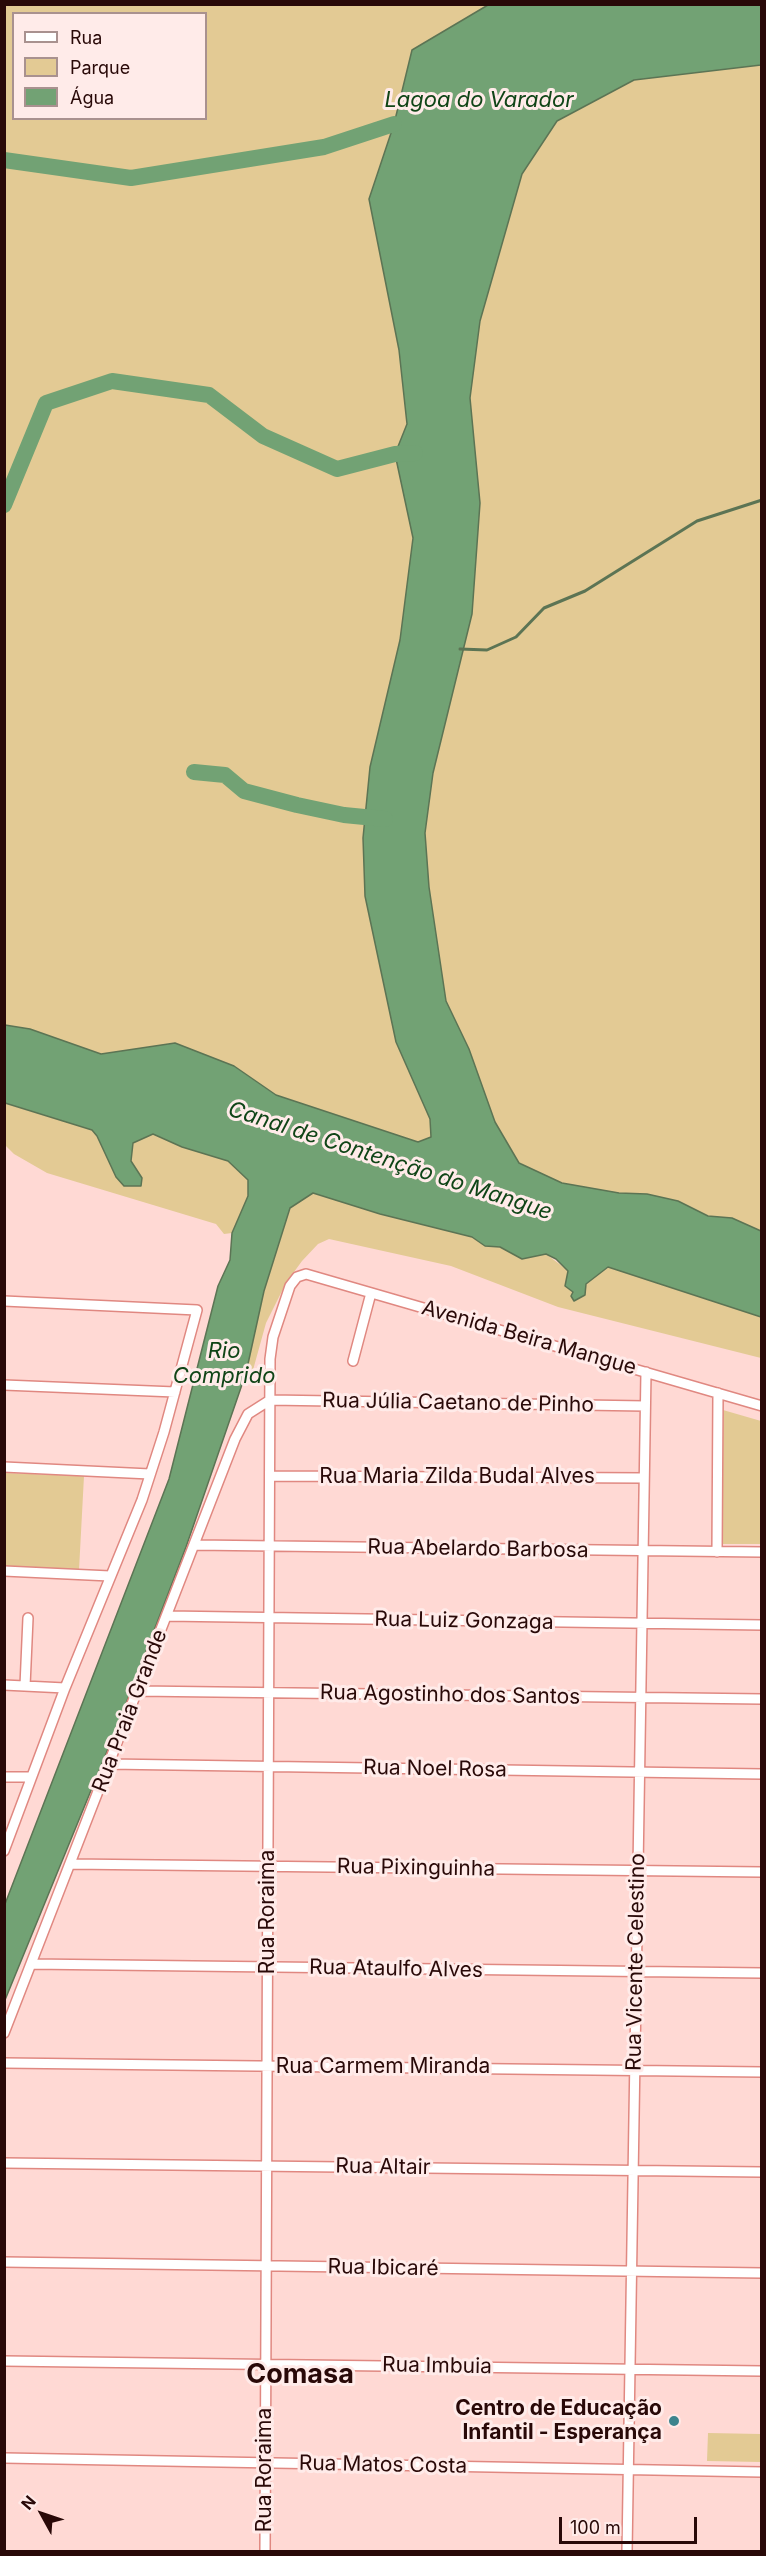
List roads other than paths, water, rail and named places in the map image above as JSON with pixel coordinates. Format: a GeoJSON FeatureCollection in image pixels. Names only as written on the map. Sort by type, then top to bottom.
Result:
{"type":"FeatureCollection","features":[{"type":"Feature","properties":{"kind":"street","name":"Avenida Beira Mangue"},"geometry":{"type":"LineString","coordinates":[[297,1277],[306,1274],[762,1406]]}},
{"type":"Feature","properties":{"kind":"street","name":"Rua Roraima"},"geometry":{"type":"LineString","coordinates":[[265,2552],[270,1359],[273,1337],[290,1286],[297,1277]]}},
{"type":"Feature","properties":{"kind":"street"},"geometry":{"type":"LineString","coordinates":[[353,1361],[371,1293]]}},
{"type":"Feature","properties":{"kind":"street"},"geometry":{"type":"LineString","coordinates":[[4,1301],[197,1310],[175,1392],[134,1520],[64,1688],[4,1851]]}},
{"type":"Feature","properties":{"kind":"street","name":"Rua Vicente Celestino"},"geometry":{"type":"LineString","coordinates":[[627,2552],[646,1372]]}},
{"type":"Feature","properties":{"kind":"street"},"geometry":{"type":"LineString","coordinates":[[4,1384],[175,1392]]}},
{"type":"Feature","properties":{"kind":"street"},"geometry":{"type":"LineString","coordinates":[[717,1552],[718,1393]]}},
{"type":"Feature","properties":{"kind":"street","name":"Rua Júlia Caetano de Pinho"},"geometry":{"type":"LineString","coordinates":[[270,1401],[645,1406]]}},
{"type":"Feature","properties":{"kind":"street","name":"Rua Praia Grande"},"geometry":{"type":"LineString","coordinates":[[4,2033],[241,1425],[253,1410],[270,1401]]}},
{"type":"Feature","properties":{"kind":"street"},"geometry":{"type":"LineString","coordinates":[[4,1467],[150,1474]]}},
{"type":"Feature","properties":{"kind":"street","name":"Rua Maria Zilda Budal Alves"},"geometry":{"type":"LineString","coordinates":[[270,1476],[644,1478]]}},
{"type":"Feature","properties":{"kind":"street","name":"Rua Abelardo Barbosa"},"geometry":{"type":"LineString","coordinates":[[194,1545],[762,1552]]}},
{"type":"Feature","properties":{"kind":"street"},"geometry":{"type":"LineString","coordinates":[[4,1571],[110,1576]]}},
{"type":"Feature","properties":{"kind":"street","name":"Rua Luiz Gonzaga"},"geometry":{"type":"LineString","coordinates":[[167,1616],[762,1625]]}},
{"type":"Feature","properties":{"kind":"street"},"geometry":{"type":"LineString","coordinates":[[25,1686],[28,1618]]}},
{"type":"Feature","properties":{"kind":"street"},"geometry":{"type":"LineString","coordinates":[[4,1685],[64,1688]]}},
{"type":"Feature","properties":{"kind":"street","name":"Rua Agostinho dos Santos"},"geometry":{"type":"LineString","coordinates":[[138,1691],[762,1699]]}},
{"type":"Feature","properties":{"kind":"street","name":"Rua Noel Rosa"},"geometry":{"type":"LineString","coordinates":[[109,1764],[762,1774]]}},
{"type":"Feature","properties":{"kind":"street"},"geometry":{"type":"LineString","coordinates":[[4,1777],[31,1777]]}},
{"type":"Feature","properties":{"kind":"street","name":"Rua Pixinguinha"},"geometry":{"type":"LineString","coordinates":[[70,1864],[762,1872]]}},
{"type":"Feature","properties":{"kind":"street","name":"Rua Ataulfo Alves"},"geometry":{"type":"LineString","coordinates":[[31,1964],[762,1974]]}},
{"type":"Feature","properties":{"kind":"street","name":"Rua Carmem Miranda"},"geometry":{"type":"LineString","coordinates":[[4,2063],[762,2072]]}},
{"type":"Feature","properties":{"kind":"street","name":"Rua Altair"},"geometry":{"type":"LineString","coordinates":[[4,2163],[762,2172]]}},
{"type":"Feature","properties":{"kind":"street","name":"Rua Ibicaré"},"geometry":{"type":"LineString","coordinates":[[4,2262],[762,2273]]}},
{"type":"Feature","properties":{"kind":"street","name":"Rua Imbuia"},"geometry":{"type":"LineString","coordinates":[[4,2361],[762,2371]]}},
{"type":"Feature","properties":{"kind":"street","name":"Rua Matos Costa"},"geometry":{"type":"LineString","coordinates":[[4,2458],[762,2472]]}},
{"type":"Feature","properties":{"kind":"water"},"geometry":{"type":"Polygon","coordinates":[[[488,5],[761,5],[761,65],[634,80],[557,121],[522,174],[480,321],[470,398],[480,503],[472,614],[433,773],[425,833],[429,887],[446,1001],[469,1049],[495,1122],[519,1163],[562,1183],[619,1193],[647,1194],[678,1201],[708,1216],[732,1218],[761,1231],[761,1317],[608,1267],[586,1284],[585,1295],[574,1301],[571,1296],[573,1292],[565,1286],[568,1271],[556,1259],[546,1254],[522,1259],[500,1247],[485,1246],[472,1237],[380,1214],[313,1193],[290,1208],[264,1291],[246,1373],[186,1547],[117,1727],[5,2000],[5,1904],[169,1479],[218,1286],[230,1260],[232,1233],[248,1196],[248,1180],[228,1161],[182,1147],[153,1134],[133,1143],[131,1161],[142,1178],[141,1186],[124,1186],[116,1177],[92,1130],[5,1103],[5,1025],[30,1029],[101,1054],[175,1043],[234,1066],[276,1095],[418,1142],[431,1137],[430,1119],[396,1042],[365,896],[363,838],[370,767],[400,640],[413,538],[395,454],[407,424],[399,350],[369,199],[394,124],[412,50],[488,5]]]}},
{"type":"Feature","properties":{"kind":"waterway","name":"Lagoa do Varador"},"geometry":{"type":"LineString","coordinates":[[4,160],[131,178],[324,147],[394,124]]}},
{"type":"Feature","properties":{"kind":"waterway"},"geometry":{"type":"LineString","coordinates":[[4,505],[46,403],[112,381],[209,395],[263,436],[337,469],[395,454],[415,453]]}},
{"type":"Feature","properties":{"kind":"waterway"},"geometry":{"type":"LineString","coordinates":[[460,649],[487,650],[516,637],[544,608],[585,591],[697,521],[762,500]]}},
{"type":"Feature","properties":{"kind":"waterway"},"geometry":{"type":"LineString","coordinates":[[194,772],[225,775],[244,791],[297,805],[344,815],[385,819]]}},
{"type":"Feature","properties":{"kind":"place","name":"Centro de Educação Infantil - Esperança"},"geometry":{"type":"Point","coordinates":[674,2421]}},
{"type":"Feature","properties":{"kind":"district","name":"Comasa"},"geometry":{"type":"Point","coordinates":[300,2375]}},
{"type":"Feature","properties":{"kind":"water label","name":"Canal de Contenção do Mangue"},"geometry":{"type":"Point","coordinates":[390,1161]}},
{"type":"Feature","properties":{"kind":"water label","name":"Rio Comprido"},"geometry":{"type":"Point","coordinates":[224,1364]}}]}
